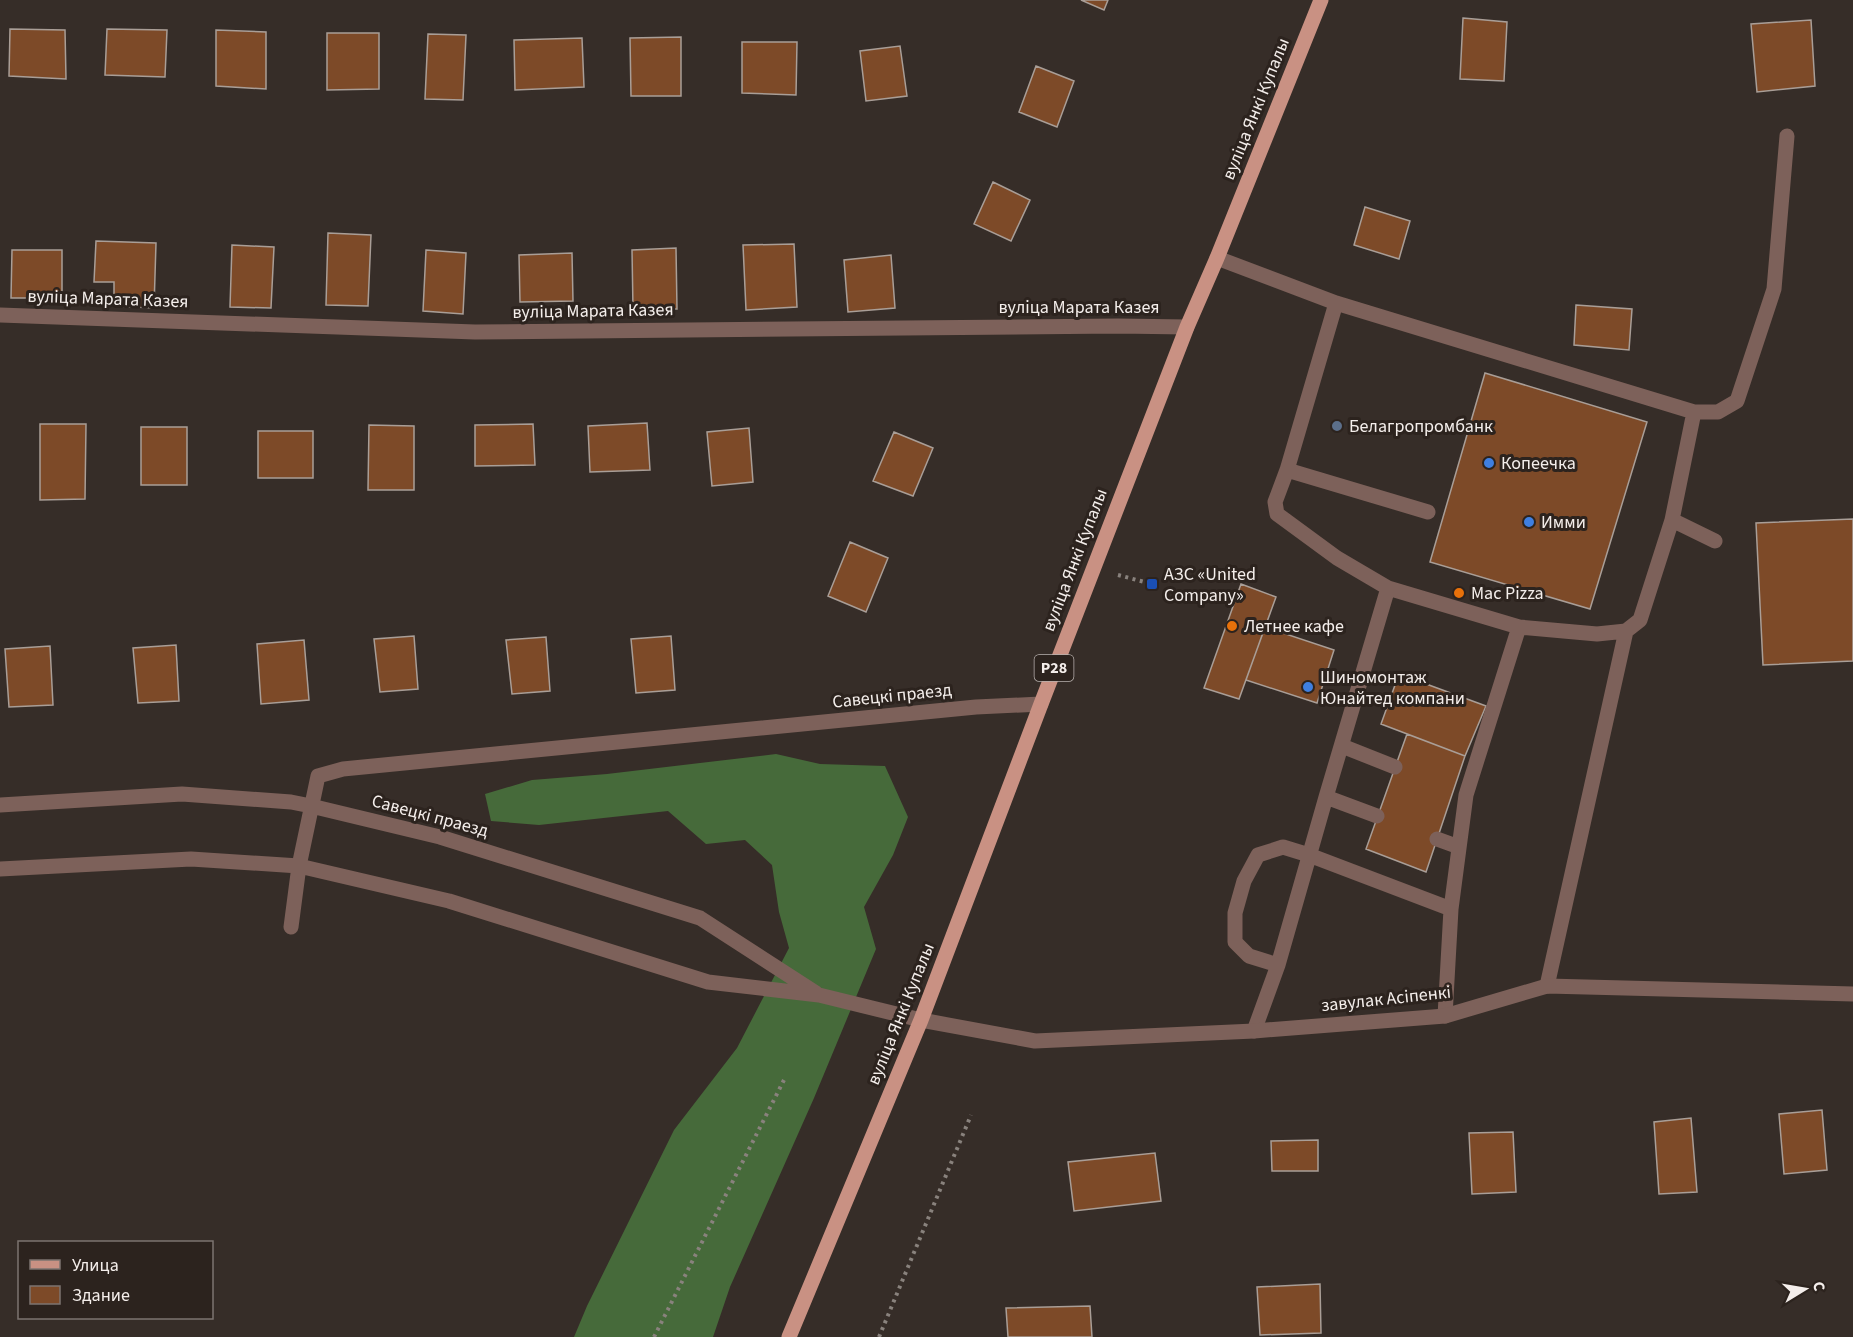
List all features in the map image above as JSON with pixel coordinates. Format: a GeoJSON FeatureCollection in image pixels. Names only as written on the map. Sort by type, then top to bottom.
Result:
{"type":"FeatureCollection","features":[{"type":"Feature","properties":{"kind":"main road","name":"вуліца Янкі Купалы"},"geometry":{"type":"LineString","coordinates":[[789,1337],[921,1020],[1187,327],[1321,0]]}},
{"type":"Feature","properties":{"kind":"street"},"geometry":{"type":"LineString","coordinates":[[1217,258],[1336,303],[1694,412],[1719,412],[1737,401],[1774,289],[1786,136]]}},
{"type":"Feature","properties":{"kind":"street"},"geometry":{"type":"LineString","coordinates":[[1336,303],[1287,470],[1275,502],[1277,514],[1337,558],[1388,588],[1519,627],[1597,634],[1626,631],[1640,620],[1672,520],[1694,412]]}},
{"type":"Feature","properties":{"kind":"street","name":"вуліца Марата Казея"},"geometry":{"type":"LineString","coordinates":[[0,315],[475,332],[1187,327]]}},
{"type":"Feature","properties":{"kind":"street"},"geometry":{"type":"LineString","coordinates":[[1287,470],[1428,512]]}},
{"type":"Feature","properties":{"kind":"street"},"geometry":{"type":"LineString","coordinates":[[1672,520],[1715,541]]}},
{"type":"Feature","properties":{"kind":"street"},"geometry":{"type":"LineString","coordinates":[[1254,1031],[1278,965],[1388,588]]}},
{"type":"Feature","properties":{"kind":"street"},"geometry":{"type":"LineString","coordinates":[[1446,1016],[1451,909],[1460,847],[1460,793],[1519,627]]}},
{"type":"Feature","properties":{"kind":"street"},"geometry":{"type":"LineString","coordinates":[[1547,986],[1626,631]]}},
{"type":"Feature","properties":{"kind":"street","name":"Савецкі праезд"},"geometry":{"type":"LineString","coordinates":[[311,806],[318,776],[343,769],[976,707],[1041,704]]}},
{"type":"Feature","properties":{"kind":"street"},"geometry":{"type":"LineString","coordinates":[[1342,746],[1395,767]]}},
{"type":"Feature","properties":{"kind":"street","name":"Савецкі праезд"},"geometry":{"type":"LineString","coordinates":[[0,805],[182,795],[291,802],[311,806],[440,837],[700,918],[819,995]]}},
{"type":"Feature","properties":{"kind":"street"},"geometry":{"type":"LineString","coordinates":[[1326,797],[1377,816]]}},
{"type":"Feature","properties":{"kind":"street"},"geometry":{"type":"LineString","coordinates":[[291,927],[299,866],[311,806]]}},
{"type":"Feature","properties":{"kind":"street"},"geometry":{"type":"LineString","coordinates":[[1437,839],[1460,847]]}},
{"type":"Feature","properties":{"kind":"street"},"geometry":{"type":"LineString","coordinates":[[1278,965],[1249,956],[1234,942],[1235,913],[1244,881],[1258,855],[1283,847],[1451,909]]}},
{"type":"Feature","properties":{"kind":"street","name":"Савецкі праезд"},"geometry":{"type":"LineString","coordinates":[[0,870],[191,859],[299,866],[449,901],[708,982],[819,995],[921,1020]]}},
{"type":"Feature","properties":{"kind":"street","name":"завулак Асіпенкі"},"geometry":{"type":"LineString","coordinates":[[921,1020],[1035,1041],[1254,1031],[1446,1016],[1547,986],[1853,994]]}},
{"type":"Feature","properties":{"kind":"path"},"geometry":{"type":"LineString","coordinates":[[1093,567],[1152,584]]}},
{"type":"Feature","properties":{"kind":"path"},"geometry":{"type":"LineString","coordinates":[[654,1337],[786,1076]]}},
{"type":"Feature","properties":{"kind":"path"},"geometry":{"type":"LineString","coordinates":[[879,1337],[971,1115]]}},
{"type":"Feature","properties":{"kind":"green space"},"geometry":{"type":"Polygon","coordinates":[[[776,754],[820,764],[885,766],[908,817],[893,855],[864,907],[876,949],[814,1098],[730,1287],[713,1337],[574,1337],[674,1130],[737,1048],[789,948],[779,912],[772,865],[745,840],[706,844],[668,811],[539,825],[491,821],[485,794],[532,780],[607,774],[776,754]]]}},
{"type":"Feature","properties":{"kind":"building"},"geometry":{"type":"Polygon","coordinates":[[[1081,0],[1108,0],[1104,10],[1081,0]]]}},
{"type":"Feature","properties":{"kind":"building"},"geometry":{"type":"Polygon","coordinates":[[[1463,18],[1507,22],[1504,81],[1460,79],[1463,18]]]}},
{"type":"Feature","properties":{"kind":"building"},"geometry":{"type":"Polygon","coordinates":[[[1811,20],[1815,86],[1757,92],[1751,24],[1811,20]]]}},
{"type":"Feature","properties":{"kind":"building"},"geometry":{"type":"Polygon","coordinates":[[[10,29],[65,30],[66,79],[9,76],[10,29]]]}},
{"type":"Feature","properties":{"kind":"building"},"geometry":{"type":"Polygon","coordinates":[[[107,29],[167,30],[165,77],[105,75],[107,29]]]}},
{"type":"Feature","properties":{"kind":"building"},"geometry":{"type":"Polygon","coordinates":[[[216,30],[266,32],[266,89],[216,86],[216,30]]]}},
{"type":"Feature","properties":{"kind":"building"},"geometry":{"type":"Polygon","coordinates":[[[327,33],[379,33],[379,89],[327,90],[327,33]]]}},
{"type":"Feature","properties":{"kind":"building"},"geometry":{"type":"Polygon","coordinates":[[[428,34],[466,35],[463,100],[425,99],[428,34]]]}},
{"type":"Feature","properties":{"kind":"building"},"geometry":{"type":"Polygon","coordinates":[[[681,37],[681,96],[631,96],[630,38],[681,37]]]}},
{"type":"Feature","properties":{"kind":"building"},"geometry":{"type":"Polygon","coordinates":[[[582,38],[584,87],[515,90],[514,40],[582,38]]]}},
{"type":"Feature","properties":{"kind":"building"},"geometry":{"type":"Polygon","coordinates":[[[742,42],[797,42],[796,95],[742,93],[742,42]]]}},
{"type":"Feature","properties":{"kind":"building"},"geometry":{"type":"Polygon","coordinates":[[[900,46],[907,96],[866,101],[860,51],[900,46]]]}},
{"type":"Feature","properties":{"kind":"building"},"geometry":{"type":"Polygon","coordinates":[[[1036,66],[1074,81],[1057,127],[1019,112],[1036,66]]]}},
{"type":"Feature","properties":{"kind":"building"},"geometry":{"type":"Polygon","coordinates":[[[993,182],[1030,200],[1011,241],[974,224],[993,182]]]}},
{"type":"Feature","properties":{"kind":"building"},"geometry":{"type":"Polygon","coordinates":[[[1365,207],[1410,221],[1399,259],[1354,245],[1365,207]]]}},
{"type":"Feature","properties":{"kind":"building"},"geometry":{"type":"Polygon","coordinates":[[[328,233],[371,235],[368,306],[326,305],[328,233]]]}},
{"type":"Feature","properties":{"kind":"building"},"geometry":{"type":"Polygon","coordinates":[[[96,241],[156,243],[154,308],[114,306],[114,282],[94,282],[96,241]]]}},
{"type":"Feature","properties":{"kind":"building"},"geometry":{"type":"Polygon","coordinates":[[[794,244],[797,307],[746,310],[743,245],[794,244]]]}},
{"type":"Feature","properties":{"kind":"building"},"geometry":{"type":"Polygon","coordinates":[[[232,245],[274,247],[271,308],[230,307],[232,245]]]}},
{"type":"Feature","properties":{"kind":"building"},"geometry":{"type":"Polygon","coordinates":[[[676,248],[677,309],[633,309],[632,250],[676,248]]]}},
{"type":"Feature","properties":{"kind":"building"},"geometry":{"type":"Polygon","coordinates":[[[12,250],[62,250],[62,298],[11,298],[12,250]]]}},
{"type":"Feature","properties":{"kind":"building"},"geometry":{"type":"Polygon","coordinates":[[[426,250],[466,253],[463,314],[423,311],[426,250]]]}},
{"type":"Feature","properties":{"kind":"building"},"geometry":{"type":"Polygon","coordinates":[[[572,253],[573,301],[520,302],[519,255],[572,253]]]}},
{"type":"Feature","properties":{"kind":"building"},"geometry":{"type":"Polygon","coordinates":[[[891,255],[895,308],[848,312],[844,260],[891,255]]]}},
{"type":"Feature","properties":{"kind":"building"},"geometry":{"type":"Polygon","coordinates":[[[1576,305],[1632,309],[1629,350],[1574,345],[1576,305]]]}},
{"type":"Feature","properties":{"kind":"building","name":"Имми"},"geometry":{"type":"Polygon","coordinates":[[[1485,373],[1647,422],[1590,609],[1430,562],[1485,373]]]}},
{"type":"Feature","properties":{"kind":"building"},"geometry":{"type":"Polygon","coordinates":[[[647,423],[650,470],[590,472],[588,426],[647,423]]]}},
{"type":"Feature","properties":{"kind":"building"},"geometry":{"type":"Polygon","coordinates":[[[40,424],[86,424],[85,499],[40,500],[40,424]]]}},
{"type":"Feature","properties":{"kind":"building"},"geometry":{"type":"Polygon","coordinates":[[[533,424],[535,465],[475,466],[475,425],[533,424]]]}},
{"type":"Feature","properties":{"kind":"building"},"geometry":{"type":"Polygon","coordinates":[[[369,425],[414,426],[414,490],[368,490],[369,425]]]}},
{"type":"Feature","properties":{"kind":"building"},"geometry":{"type":"Polygon","coordinates":[[[141,427],[187,427],[187,485],[141,485],[141,427]]]}},
{"type":"Feature","properties":{"kind":"building"},"geometry":{"type":"Polygon","coordinates":[[[749,428],[753,482],[712,486],[707,432],[749,428]]]}},
{"type":"Feature","properties":{"kind":"building"},"geometry":{"type":"Polygon","coordinates":[[[258,431],[313,431],[313,478],[258,478],[258,431]]]}},
{"type":"Feature","properties":{"kind":"building"},"geometry":{"type":"Polygon","coordinates":[[[894,432],[933,448],[913,496],[873,481],[894,432]]]}},
{"type":"Feature","properties":{"kind":"building"},"geometry":{"type":"Polygon","coordinates":[[[1853,519],[1853,661],[1763,665],[1756,523],[1853,519]]]}},
{"type":"Feature","properties":{"kind":"building"},"geometry":{"type":"Polygon","coordinates":[[[850,542],[888,558],[866,612],[828,596],[850,542]]]}},
{"type":"Feature","properties":{"kind":"building"},"geometry":{"type":"Polygon","coordinates":[[[1241,584],[1276,597],[1239,699],[1204,688],[1241,584]]]}},
{"type":"Feature","properties":{"kind":"building"},"geometry":{"type":"Polygon","coordinates":[[[1265,627],[1334,650],[1317,703],[1246,680],[1265,627]]]}},
{"type":"Feature","properties":{"kind":"building"},"geometry":{"type":"Polygon","coordinates":[[[414,636],[418,689],[380,692],[374,639],[414,636]]]}},
{"type":"Feature","properties":{"kind":"building"},"geometry":{"type":"Polygon","coordinates":[[[671,636],[675,690],[636,693],[631,639],[671,636]]]}},
{"type":"Feature","properties":{"kind":"building"},"geometry":{"type":"Polygon","coordinates":[[[546,637],[550,691],[512,694],[506,640],[546,637]]]}},
{"type":"Feature","properties":{"kind":"building"},"geometry":{"type":"Polygon","coordinates":[[[304,640],[309,700],[261,704],[257,644],[304,640]]]}},
{"type":"Feature","properties":{"kind":"building"},"geometry":{"type":"Polygon","coordinates":[[[176,645],[179,701],[138,703],[133,648],[176,645]]]}},
{"type":"Feature","properties":{"kind":"building"},"geometry":{"type":"Polygon","coordinates":[[[50,646],[53,705],[9,707],[5,649],[50,646]]]}},
{"type":"Feature","properties":{"kind":"building"},"geometry":{"type":"Polygon","coordinates":[[[1399,674],[1486,706],[1465,756],[1381,724],[1399,674]]]}},
{"type":"Feature","properties":{"kind":"building"},"geometry":{"type":"Polygon","coordinates":[[[1407,734],[1465,756],[1426,872],[1366,849],[1407,734]]]}},
{"type":"Feature","properties":{"kind":"building"},"geometry":{"type":"Polygon","coordinates":[[[1822,1110],[1827,1170],[1784,1174],[1779,1114],[1822,1110]]]}},
{"type":"Feature","properties":{"kind":"building"},"geometry":{"type":"Polygon","coordinates":[[[1691,1118],[1697,1192],[1659,1194],[1654,1122],[1691,1118]]]}},
{"type":"Feature","properties":{"kind":"building"},"geometry":{"type":"Polygon","coordinates":[[[1513,1132],[1516,1192],[1472,1194],[1469,1133],[1513,1132]]]}},
{"type":"Feature","properties":{"kind":"building"},"geometry":{"type":"Polygon","coordinates":[[[1318,1140],[1318,1171],[1272,1171],[1271,1141],[1318,1140]]]}},
{"type":"Feature","properties":{"kind":"building"},"geometry":{"type":"Polygon","coordinates":[[[1155,1153],[1161,1201],[1074,1211],[1068,1162],[1155,1153]]]}},
{"type":"Feature","properties":{"kind":"building"},"geometry":{"type":"Polygon","coordinates":[[[1320,1284],[1321,1333],[1260,1335],[1257,1287],[1320,1284]]]}},
{"type":"Feature","properties":{"kind":"building"},"geometry":{"type":"Polygon","coordinates":[[[1090,1306],[1092,1337],[1008,1337],[1006,1308],[1090,1306]]]}},
{"type":"Feature","properties":{"kind":"place","name":"Белагропромбанк"},"geometry":{"type":"Point","coordinates":[1337,426]}},
{"type":"Feature","properties":{"kind":"place","name":"Копеечка"},"geometry":{"type":"Point","coordinates":[1489,463]}},
{"type":"Feature","properties":{"kind":"place","name":"Имми"},"geometry":{"type":"Point","coordinates":[1529,522]}},
{"type":"Feature","properties":{"kind":"place","name":"АЗС «United Company»"},"geometry":{"type":"Point","coordinates":[1152,584]}},
{"type":"Feature","properties":{"kind":"place","name":"Mac Pizza"},"geometry":{"type":"Point","coordinates":[1459,593]}},
{"type":"Feature","properties":{"kind":"place","name":"Летнее кафе"},"geometry":{"type":"Point","coordinates":[1232,626]}},
{"type":"Feature","properties":{"kind":"place","name":"Шиномонтаж Юнайтед компани"},"geometry":{"type":"Point","coordinates":[1308,687]}}]}
